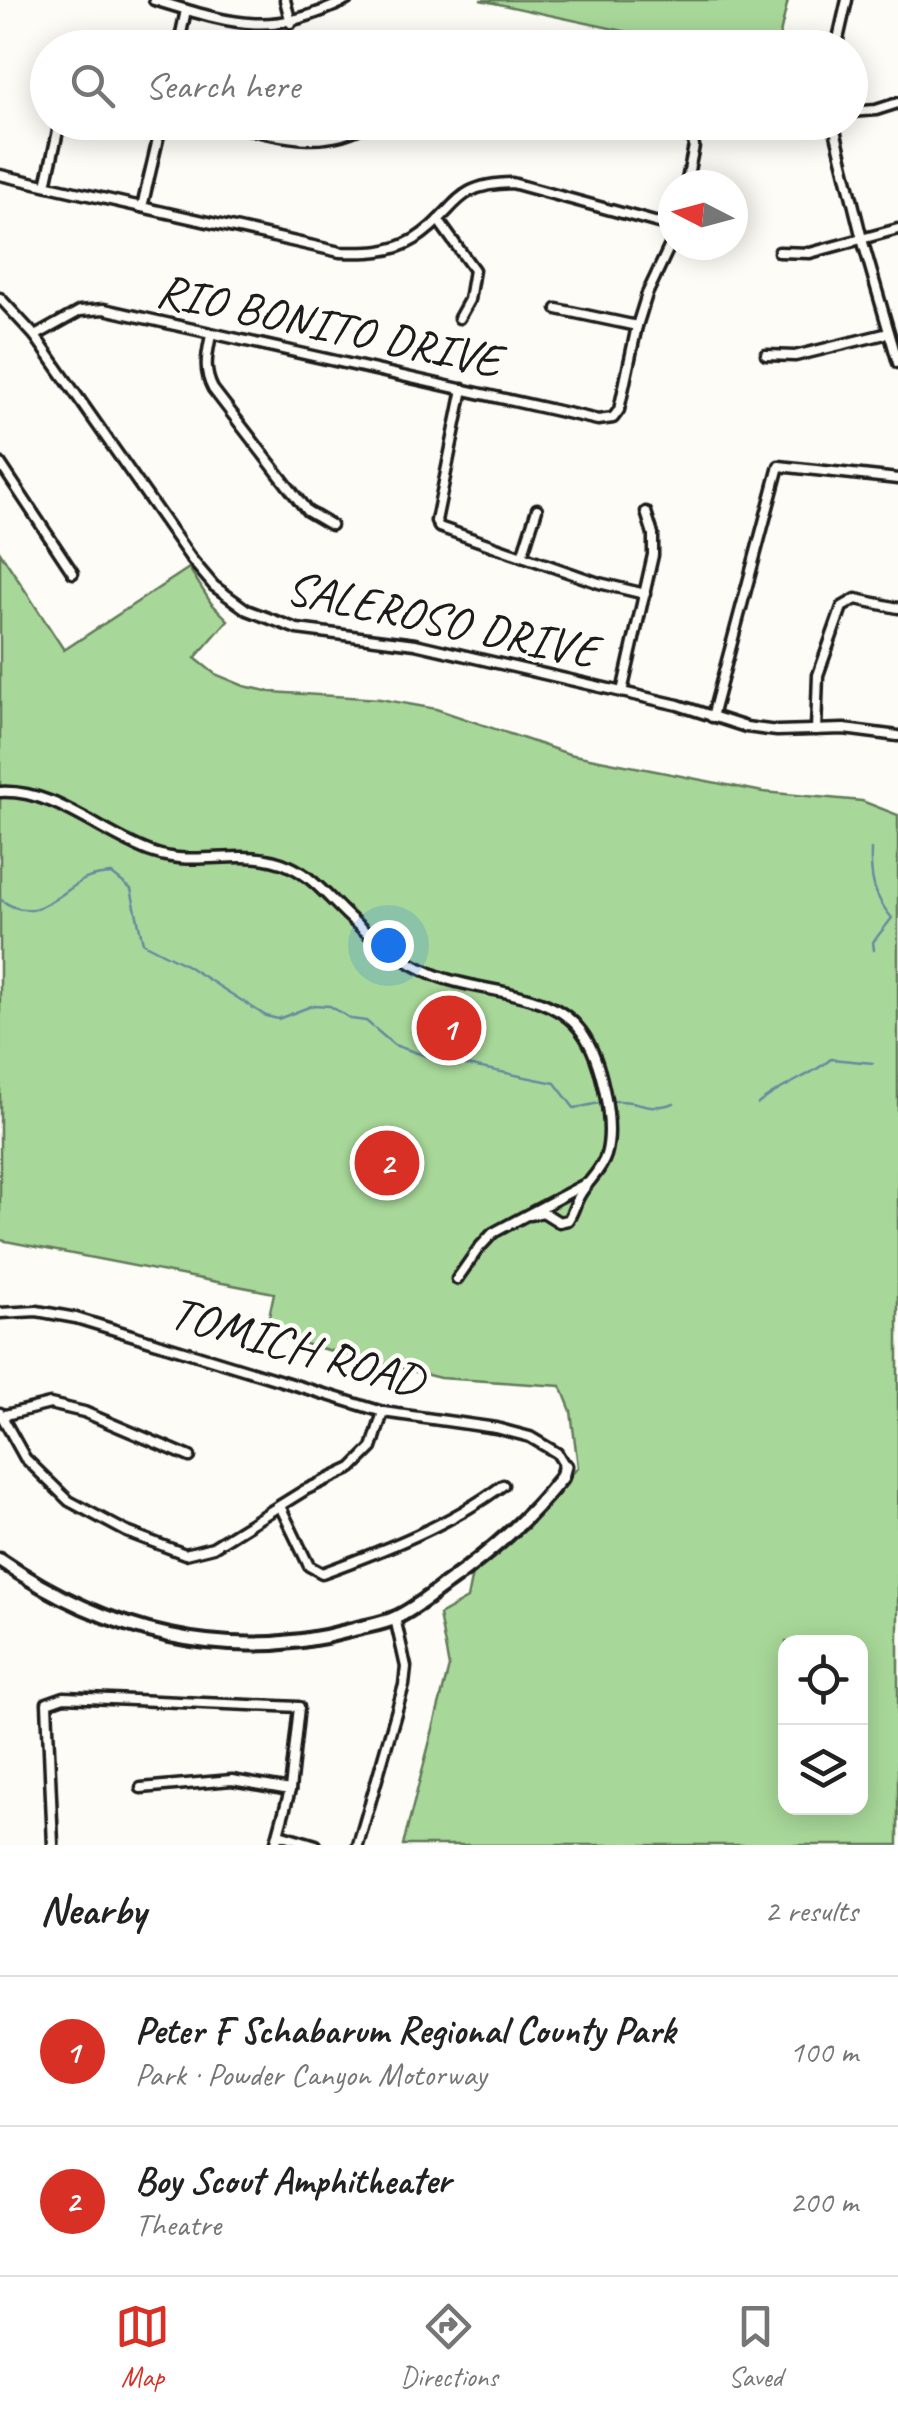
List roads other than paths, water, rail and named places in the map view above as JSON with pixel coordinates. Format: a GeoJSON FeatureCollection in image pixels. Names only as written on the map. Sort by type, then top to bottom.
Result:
{"type":"FeatureCollection","features":[{"type":"Feature","properties":{"kind":"street"},"geometry":{"type":"LineString","coordinates":[[154,0],[248,24],[291,23],[347,0]]}},
{"type":"Feature","properties":{"kind":"street"},"geometry":{"type":"LineString","coordinates":[[285,0],[291,23]]}},
{"type":"Feature","properties":{"kind":"street"},"geometry":{"type":"LineString","coordinates":[[840,30],[846,0]]}},
{"type":"Feature","properties":{"kind":"street"},"geometry":{"type":"LineString","coordinates":[[182,30],[186,10]]}},
{"type":"Feature","properties":{"kind":"street"},"geometry":{"type":"LineString","coordinates":[[868,111],[898,103]]}},
{"type":"Feature","properties":{"kind":"street"},"geometry":{"type":"LineString","coordinates":[[46,185],[56,140]]}},
{"type":"Feature","properties":{"kind":"street"},"geometry":{"type":"LineString","coordinates":[[142,207],[158,140]]}},
{"type":"Feature","properties":{"kind":"street"},"geometry":{"type":"LineString","coordinates":[[689,170],[693,140]]}},
{"type":"Feature","properties":{"kind":"street"},"geometry":{"type":"LineString","coordinates":[[838,140],[898,362]]}},
{"type":"Feature","properties":{"kind":"street"},"geometry":{"type":"LineString","coordinates":[[0,175],[340,252],[397,248],[416,238],[471,189],[512,183],[658,223]]}},
{"type":"Feature","properties":{"kind":"street"},"geometry":{"type":"LineString","coordinates":[[438,220],[474,270],[469,300],[459,318]]}},
{"type":"Feature","properties":{"kind":"street"},"geometry":{"type":"LineString","coordinates":[[779,252],[810,253],[898,229]]}},
{"type":"Feature","properties":{"kind":"street"},"geometry":{"type":"LineString","coordinates":[[557,309],[637,326],[663,260]]}},
{"type":"Feature","properties":{"kind":"street","name":"SALEROSO DRIVE"},"geometry":{"type":"LineString","coordinates":[[0,298],[35,336],[192,560],[214,586],[247,610],[296,629],[415,644],[622,692],[763,730],[844,729],[898,736]]}},
{"type":"Feature","properties":{"kind":"street","name":"RIO BONITO DRIVE"},"geometry":{"type":"LineString","coordinates":[[35,336],[80,311],[93,309],[598,420],[613,418],[619,410],[637,326]]}},
{"type":"Feature","properties":{"kind":"street"},"geometry":{"type":"LineString","coordinates":[[766,356],[795,356],[889,333]]}},
{"type":"Feature","properties":{"kind":"street"},"geometry":{"type":"LineString","coordinates":[[211,335],[206,376],[213,389],[308,510],[331,525]]}},
{"type":"Feature","properties":{"kind":"street"},"geometry":{"type":"LineString","coordinates":[[463,389],[436,521],[439,527],[447,533],[599,583],[645,594]]}},
{"type":"Feature","properties":{"kind":"street"},"geometry":{"type":"LineString","coordinates":[[0,463],[73,574]]}},
{"type":"Feature","properties":{"kind":"street"},"geometry":{"type":"LineString","coordinates":[[712,716],[779,466],[898,480]]}},
{"type":"Feature","properties":{"kind":"street"},"geometry":{"type":"LineString","coordinates":[[522,556],[537,509]]}},
{"type":"Feature","properties":{"kind":"street"},"geometry":{"type":"LineString","coordinates":[[622,692],[654,555],[646,512]]}},
{"type":"Feature","properties":{"kind":"street"},"geometry":{"type":"LineString","coordinates":[[816,730],[818,675],[842,606],[856,599],[898,608]]}},
{"type":"Feature","properties":{"kind":"street"},"geometry":{"type":"LineString","coordinates":[[0,792],[41,798],[166,857],[255,857],[286,864],[306,876],[375,940],[418,967],[472,988],[538,1001],[564,1013],[591,1046],[609,1129],[605,1156],[566,1222],[556,1221],[544,1212],[530,1214]]}},
{"type":"Feature","properties":{"kind":"street"},"geometry":{"type":"LineString","coordinates":[[457,1279],[488,1238],[590,1182]]}},
{"type":"Feature","properties":{"kind":"street","name":"TOMICH ROAD"},"geometry":{"type":"LineString","coordinates":[[0,1314],[37,1311],[76,1318],[382,1412],[496,1428],[530,1437],[557,1453],[565,1466]]}},
{"type":"Feature","properties":{"kind":"street"},"geometry":{"type":"LineString","coordinates":[[190,1457],[84,1412],[50,1404],[1,1415],[26,1458],[68,1501],[127,1532],[186,1554],[213,1548],[305,1490],[352,1468],[372,1448],[382,1412]]}},
{"type":"Feature","properties":{"kind":"street"},"geometry":{"type":"LineString","coordinates":[[0,1560],[74,1605],[120,1624],[180,1639],[286,1644],[321,1639],[395,1618],[497,1547],[539,1506],[562,1477],[565,1466]]}},
{"type":"Feature","properties":{"kind":"street"},"geometry":{"type":"LineString","coordinates":[[280,1506],[309,1566],[322,1573],[389,1549],[453,1514],[466,1512],[503,1485]]}},
{"type":"Feature","properties":{"kind":"street"},"geometry":{"type":"LineString","coordinates":[[358,1845],[404,1685],[406,1667],[395,1618]]}},
{"type":"Feature","properties":{"kind":"street"},"geometry":{"type":"LineString","coordinates":[[53,1845],[48,1703],[64,1698],[298,1707],[290,1790],[276,1845]]}},
{"type":"Feature","properties":{"kind":"street"},"geometry":{"type":"LineString","coordinates":[[141,1788],[232,1780],[290,1790]]}},
{"type":"Feature","properties":{"kind":"street"},"geometry":{"type":"LineString","coordinates":[[280,1834],[316,1845]]}},
{"type":"Feature","properties":{"kind":"waterway"},"geometry":{"type":"LineString","coordinates":[[871,849],[874,886],[892,918],[873,942],[874,950]]}},
{"type":"Feature","properties":{"kind":"waterway"},"geometry":{"type":"LineString","coordinates":[[0,899],[12,906],[33,909],[84,880],[112,874],[131,889],[143,943],[266,1016],[278,1019],[314,1005],[330,1006],[351,1019],[366,1021],[394,1045],[432,1058],[555,1083],[574,1108],[611,1101],[658,1106],[674,1103]]}},
{"type":"Feature","properties":{"kind":"waterway"},"geometry":{"type":"LineString","coordinates":[[758,1104],[831,1059],[873,1063]]}},
{"type":"Feature","properties":{"kind":"place","name":"Peter F Schabarum Regional County Park"},"geometry":{"type":"Point","coordinates":[449,1028]}},
{"type":"Feature","properties":{"kind":"place","name":"Boy Scout Amphitheater"},"geometry":{"type":"Point","coordinates":[387,1163]}}]}
